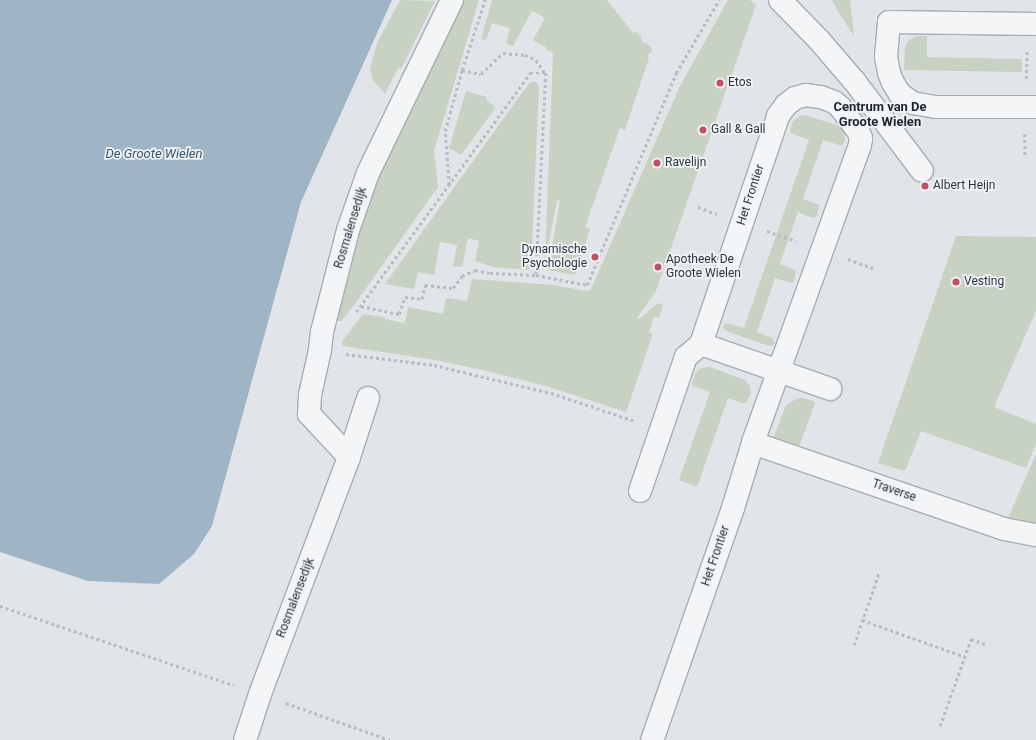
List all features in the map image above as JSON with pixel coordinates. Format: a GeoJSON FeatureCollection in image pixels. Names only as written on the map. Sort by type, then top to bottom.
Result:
{"type":"FeatureCollection","features":[{"type":"Feature","properties":{"kind":"street","name":"Rosmalensedijk"},"geometry":{"type":"LineString","coordinates":[[349,457],[310,414],[310,395],[320,350],[322,332],[348,230],[368,173],[452,0]]}},
{"type":"Feature","properties":{"kind":"street"},"geometry":{"type":"LineString","coordinates":[[780,0],[819,40],[862,91],[922,171]]}},
{"type":"Feature","properties":{"kind":"street"},"geometry":{"type":"LineString","coordinates":[[1031,107],[936,107],[919,104],[906,99],[900,94],[888,73],[886,57],[889,22],[1032,24]]}},
{"type":"Feature","properties":{"kind":"street"},"geometry":{"type":"LineString","coordinates":[[840,107],[888,73]]}},
{"type":"Feature","properties":{"kind":"street","name":"Het Frontier"},"geometry":{"type":"LineString","coordinates":[[640,490],[686,358],[701,344],[774,125],[782,110],[795,98],[806,95],[821,97],[834,102],[840,107],[858,131],[861,141],[753,443],[733,508],[652,740]]}},
{"type":"Feature","properties":{"kind":"street"},"geometry":{"type":"LineString","coordinates":[[701,344],[830,389]]}},
{"type":"Feature","properties":{"kind":"street","name":"Rosmalensedijk"},"geometry":{"type":"LineString","coordinates":[[245,740],[260,694],[349,457],[368,398]]}},
{"type":"Feature","properties":{"kind":"street","name":"Traverse"},"geometry":{"type":"LineString","coordinates":[[753,443],[1004,529],[1036,535]]}},
{"type":"Feature","properties":{"kind":"path"},"geometry":{"type":"LineString","coordinates":[[449,186],[445,130],[462,70],[485,0]]}},
{"type":"Feature","properties":{"kind":"path"},"geometry":{"type":"LineString","coordinates":[[546,73],[530,73],[361,306],[399,314],[405,297],[422,299],[425,285],[453,288],[462,276],[475,270],[490,273],[536,275],[587,285],[676,73],[719,0]]}},
{"type":"Feature","properties":{"kind":"path"},"geometry":{"type":"LineString","coordinates":[[1031,107],[1032,24]]}},
{"type":"Feature","properties":{"kind":"path"},"geometry":{"type":"LineString","coordinates":[[462,70],[481,74],[503,53],[525,56],[536,60],[546,73],[536,275]]}},
{"type":"Feature","properties":{"kind":"path"},"geometry":{"type":"LineString","coordinates":[[742,223],[822,250]]}},
{"type":"Feature","properties":{"kind":"path"},"geometry":{"type":"LineString","coordinates":[[320,350],[441,367],[551,393],[661,430]]}},
{"type":"Feature","properties":{"kind":"path"},"geometry":{"type":"LineString","coordinates":[[854,645],[879,573]]}},
{"type":"Feature","properties":{"kind":"path"},"geometry":{"type":"LineString","coordinates":[[0,606],[260,694],[390,740]]}},
{"type":"Feature","properties":{"kind":"path"},"geometry":{"type":"LineString","coordinates":[[862,620],[966,656]]}},
{"type":"Feature","properties":{"kind":"path"},"geometry":{"type":"LineString","coordinates":[[940,726],[971,639],[985,644]]}},
{"type":"Feature","properties":{"kind":"green space"},"geometry":{"type":"Polygon","coordinates":[[[400,0],[435,1],[401,69],[398,68],[385,94],[373,80],[370,70],[377,43],[400,0]]]}},
{"type":"Feature","properties":{"kind":"green space"},"geometry":{"type":"Polygon","coordinates":[[[461,0],[479,0],[434,151],[438,187],[355,304],[341,321],[339,321],[336,319],[340,287],[373,185],[461,0]]]}},
{"type":"Feature","properties":{"kind":"green space"},"geometry":{"type":"Polygon","coordinates":[[[492,0],[607,0],[633,33],[636,31],[642,38],[641,40],[644,43],[646,42],[652,49],[651,53],[649,53],[649,58],[625,130],[620,128],[585,227],[590,229],[575,275],[548,270],[560,200],[557,201],[545,257],[553,55],[552,52],[546,50],[547,48],[533,40],[545,18],[532,11],[513,46],[506,44],[510,28],[492,23],[486,40],[481,39],[492,0]]]}},
{"type":"Feature","properties":{"kind":"green space"},"geometry":{"type":"Polygon","coordinates":[[[728,0],[750,0],[756,5],[656,291],[637,318],[639,319],[658,303],[663,305],[659,318],[654,317],[649,332],[653,334],[626,412],[549,387],[483,370],[435,360],[343,346],[342,341],[363,314],[385,317],[385,319],[405,323],[408,307],[443,314],[446,298],[467,301],[472,279],[553,285],[587,291],[591,289],[680,86],[728,0]]]}},
{"type":"Feature","properties":{"kind":"green space"},"geometry":{"type":"Polygon","coordinates":[[[832,0],[850,0],[854,36],[837,10],[832,0]]]}},
{"type":"Feature","properties":{"kind":"green space"},"geometry":{"type":"Polygon","coordinates":[[[916,36],[927,36],[927,57],[1022,59],[1022,72],[904,70],[905,48],[908,41],[916,36]]]}},
{"type":"Feature","properties":{"kind":"green space"},"geometry":{"type":"Polygon","coordinates":[[[536,82],[539,86],[531,268],[527,270],[493,267],[475,261],[479,241],[468,238],[462,267],[453,266],[457,245],[440,242],[434,275],[418,272],[414,289],[385,284],[529,83],[536,82]]]}},
{"type":"Feature","properties":{"kind":"green space"},"geometry":{"type":"Polygon","coordinates":[[[466,91],[487,97],[486,100],[496,107],[461,155],[449,148],[466,91]]]}},
{"type":"Feature","properties":{"kind":"green space"},"geometry":{"type":"Polygon","coordinates":[[[801,115],[840,126],[844,131],[845,140],[843,145],[839,145],[823,140],[803,199],[819,205],[817,216],[813,218],[798,212],[780,264],[796,270],[794,282],[792,283],[775,278],[757,332],[772,338],[775,344],[769,346],[726,331],[722,327],[726,323],[744,328],[809,140],[791,133],[790,130],[793,121],[801,115]]]}},
{"type":"Feature","properties":{"kind":"green space"},"geometry":{"type":"Polygon","coordinates":[[[956,236],[1036,237],[1036,311],[994,407],[1036,424],[1036,444],[1026,468],[921,431],[905,471],[878,463],[956,236]]]}},
{"type":"Feature","properties":{"kind":"green space"},"geometry":{"type":"Polygon","coordinates":[[[710,367],[745,380],[750,386],[751,394],[745,404],[728,398],[697,487],[679,480],[710,392],[693,386],[692,384],[694,376],[699,369],[710,367]]]}},
{"type":"Feature","properties":{"kind":"green space"},"geometry":{"type":"Polygon","coordinates":[[[802,398],[815,403],[799,447],[773,439],[786,405],[796,399],[802,398]]]}},
{"type":"Feature","properties":{"kind":"green space"},"geometry":{"type":"Polygon","coordinates":[[[1036,454],[1036,523],[1008,518],[1018,495],[1036,454]]]}},
{"type":"Feature","properties":{"kind":"water","name":"De Groote Wielen"},"geometry":{"type":"Polygon","coordinates":[[[0,0],[392,0],[301,202],[212,526],[194,554],[159,584],[88,581],[0,552],[0,0]]]}},
{"type":"Feature","properties":{"kind":"place","name":"Etos"},"geometry":{"type":"Point","coordinates":[720,83]}},
{"type":"Feature","properties":{"kind":"place","name":"Gall & Gall"},"geometry":{"type":"Point","coordinates":[703,130]}},
{"type":"Feature","properties":{"kind":"place","name":"Ravelijn"},"geometry":{"type":"Point","coordinates":[657,163]}},
{"type":"Feature","properties":{"kind":"place","name":"Albert Heijn"},"geometry":{"type":"Point","coordinates":[925,186]}},
{"type":"Feature","properties":{"kind":"place","name":"Dynamische Psychologie"},"geometry":{"type":"Point","coordinates":[595,257]}},
{"type":"Feature","properties":{"kind":"place","name":"Apotheek De Groote Wielen"},"geometry":{"type":"Point","coordinates":[658,267]}},
{"type":"Feature","properties":{"kind":"place","name":"Vesting"},"geometry":{"type":"Point","coordinates":[956,282]}},
{"type":"Feature","properties":{"kind":"district","name":"Centrum van De Groote Wielen"},"geometry":{"type":"Point","coordinates":[880,116]}}]}
